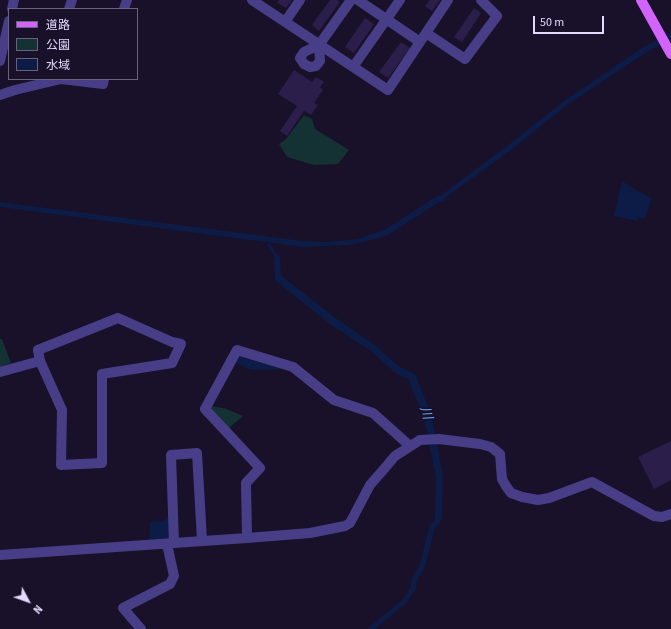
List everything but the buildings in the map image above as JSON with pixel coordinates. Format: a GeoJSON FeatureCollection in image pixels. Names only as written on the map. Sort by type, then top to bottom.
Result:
{"type":"FeatureCollection","features":[{"type":"Feature","properties":{"kind":"main road"},"geometry":{"type":"LineString","coordinates":[[641,0],[671,54]]}},
{"type":"Feature","properties":{"kind":"street"},"geometry":{"type":"LineString","coordinates":[[252,0],[388,90],[448,0]]}},
{"type":"Feature","properties":{"kind":"street"},"geometry":{"type":"LineString","coordinates":[[285,22],[300,0]]}},
{"type":"Feature","properties":{"kind":"street"},"geometry":{"type":"LineString","coordinates":[[319,45],[351,0]]}},
{"type":"Feature","properties":{"kind":"street"},"geometry":{"type":"LineString","coordinates":[[358,0],[420,42]]}},
{"type":"Feature","properties":{"kind":"street"},"geometry":{"type":"LineString","coordinates":[[353,67],[400,0]]}},
{"type":"Feature","properties":{"kind":"street"},"geometry":{"type":"LineString","coordinates":[[426,33],[465,59],[497,16],[481,0]]}},
{"type":"Feature","properties":{"kind":"street"},"geometry":{"type":"LineString","coordinates":[[0,61],[8,25]]}},
{"type":"Feature","properties":{"kind":"street"},"geometry":{"type":"LineString","coordinates":[[0,95],[51,80]]}},
{"type":"Feature","properties":{"kind":"street"},"geometry":{"type":"LineString","coordinates":[[69,80],[103,84],[104,80]]}},
{"type":"Feature","properties":{"kind":"street"},"geometry":{"type":"LineString","coordinates":[[118,318],[172,342],[181,344],[172,363],[102,374],[102,463],[61,466],[62,410],[40,360],[38,350],[118,318]]}},
{"type":"Feature","properties":{"kind":"street"},"geometry":{"type":"LineString","coordinates":[[247,538],[246,483],[260,468],[205,409],[237,350],[293,367],[334,400],[373,413],[410,446]]}},
{"type":"Feature","properties":{"kind":"street"},"geometry":{"type":"LineString","coordinates":[[0,372],[40,360]]}},
{"type":"Feature","properties":{"kind":"street"},"geometry":{"type":"LineString","coordinates":[[0,555],[310,533],[345,526],[350,523],[354,517],[360,502],[370,485],[395,456],[420,440],[439,439],[480,444],[491,447],[500,454],[502,479],[506,486],[512,493],[522,497],[538,500],[549,498],[592,482],[654,516],[662,517],[671,514]]}},
{"type":"Feature","properties":{"kind":"street"},"geometry":{"type":"LineString","coordinates":[[141,629],[123,608],[170,584],[174,576],[170,544],[171,455],[197,453],[202,540]]}},
{"type":"Feature","properties":{"kind":"green space"},"geometry":{"type":"Polygon","coordinates":[[[304,115],[312,119],[315,129],[349,150],[338,164],[314,165],[287,157],[279,144],[286,139],[304,115]]]}},
{"type":"Feature","properties":{"kind":"green space"},"geometry":{"type":"Polygon","coordinates":[[[0,339],[2,339],[11,363],[0,367],[0,339]]]}},
{"type":"Feature","properties":{"kind":"green space"},"geometry":{"type":"Polygon","coordinates":[[[210,406],[224,408],[243,416],[227,430],[210,406]]]}},
{"type":"Feature","properties":{"kind":"water"},"geometry":{"type":"Polygon","coordinates":[[[671,32],[671,38],[567,105],[511,150],[446,197],[443,201],[439,202],[388,235],[360,243],[303,247],[0,207],[0,202],[303,241],[327,242],[359,239],[386,229],[437,196],[440,196],[564,101],[642,48],[671,32]]]}},
{"type":"Feature","properties":{"kind":"water"},"geometry":{"type":"Polygon","coordinates":[[[622,181],[652,198],[645,219],[639,217],[638,221],[614,216],[622,181]]]}},
{"type":"Feature","properties":{"kind":"water","name":"川"},"geometry":{"type":"Polygon","coordinates":[[[280,256],[281,274],[283,277],[333,316],[376,346],[398,366],[415,374],[431,414],[443,476],[442,518],[440,523],[435,528],[425,566],[416,583],[416,589],[405,604],[375,629],[367,629],[401,601],[411,587],[411,581],[420,564],[430,524],[435,518],[436,477],[424,417],[408,379],[394,372],[371,351],[330,324],[276,281],[274,258],[280,256]]]}},
{"type":"Feature","properties":{"kind":"water"},"geometry":{"type":"Polygon","coordinates":[[[238,352],[291,369],[248,369],[233,361],[238,352]]]}},
{"type":"Feature","properties":{"kind":"water"},"geometry":{"type":"Polygon","coordinates":[[[171,516],[172,541],[149,543],[150,522],[163,521],[171,516]]]}},
{"type":"Feature","properties":{"kind":"waterway","name":"川"},"geometry":{"type":"LineString","coordinates":[[269,245],[277,257],[277,260]]}}]}
